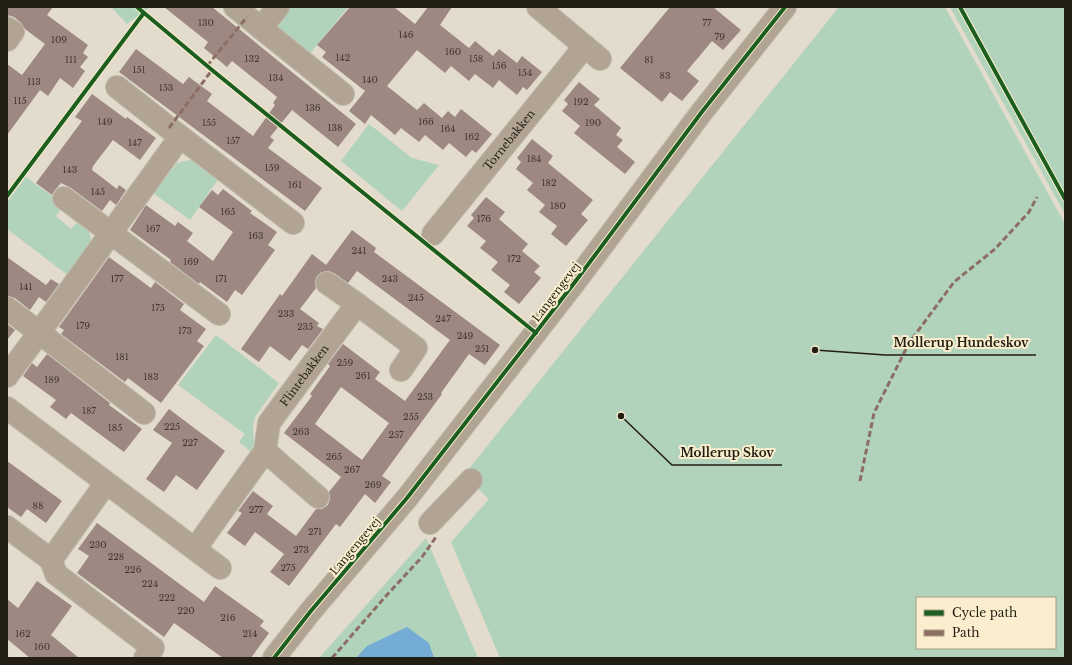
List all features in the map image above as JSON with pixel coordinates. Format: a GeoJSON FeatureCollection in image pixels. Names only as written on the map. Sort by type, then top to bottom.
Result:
{"type":"FeatureCollection","features":[{"type":"Feature","properties":{"kind":"street"},"geometry":{"type":"LineString","coordinates":[[235,7],[343,94]]}},
{"type":"Feature","properties":{"kind":"street"},"geometry":{"type":"LineString","coordinates":[[261,28],[278,7]]}},
{"type":"Feature","properties":{"kind":"street","name":"Tornebakken"},"geometry":{"type":"LineString","coordinates":[[434,234],[593,52],[538,7]]}},
{"type":"Feature","properties":{"kind":"street","name":"Langengevej"},"geometry":{"type":"LineString","coordinates":[[274,658],[310,612],[411,493],[575,282],[701,113],[785,7]]}},
{"type":"Feature","properties":{"kind":"street"},"geometry":{"type":"LineString","coordinates":[[7,28],[13,32],[7,40]]}},
{"type":"Feature","properties":{"kind":"street"},"geometry":{"type":"LineString","coordinates":[[118,87],[180,137],[294,223]]}},
{"type":"Feature","properties":{"kind":"street"},"geometry":{"type":"LineString","coordinates":[[7,376],[180,137]]}},
{"type":"Feature","properties":{"kind":"street"},"geometry":{"type":"LineString","coordinates":[[64,198],[219,314]]}},
{"type":"Feature","properties":{"kind":"street"},"geometry":{"type":"LineString","coordinates":[[327,283],[416,348],[401,370]]}},
{"type":"Feature","properties":{"kind":"street","name":"Flintebakken"},"geometry":{"type":"LineString","coordinates":[[195,549],[265,451],[269,423],[357,304]]}},
{"type":"Feature","properties":{"kind":"street"},"geometry":{"type":"LineString","coordinates":[[7,308],[144,413]]}},
{"type":"Feature","properties":{"kind":"street"},"geometry":{"type":"LineString","coordinates":[[7,408],[220,568]]}},
{"type":"Feature","properties":{"kind":"street"},"geometry":{"type":"LineString","coordinates":[[265,451],[318,497]]}},
{"type":"Feature","properties":{"kind":"street"},"geometry":{"type":"LineString","coordinates":[[430,523],[471,480]]}},
{"type":"Feature","properties":{"kind":"street"},"geometry":{"type":"LineString","coordinates":[[51,560],[106,483]]}},
{"type":"Feature","properties":{"kind":"street"},"geometry":{"type":"LineString","coordinates":[[8,528],[51,560],[56,574],[153,648],[146,658]]}},
{"type":"Feature","properties":{"kind":"green space"},"geometry":{"type":"Polygon","coordinates":[[[111,7],[150,7],[127,24],[111,7]]]}},
{"type":"Feature","properties":{"kind":"green space"},"geometry":{"type":"Polygon","coordinates":[[[288,7],[348,7],[308,56],[280,36],[277,20],[288,7]]]}},
{"type":"Feature","properties":{"kind":"green space"},"geometry":{"type":"Polygon","coordinates":[[[839,7],[945,7],[1065,224],[1065,658],[500,658],[451,542],[489,499],[464,475],[839,7]]]}},
{"type":"Feature","properties":{"kind":"green space"},"geometry":{"type":"Polygon","coordinates":[[[950,7],[1065,7],[1065,214],[950,7]]]}},
{"type":"Feature","properties":{"kind":"green space"},"geometry":{"type":"Polygon","coordinates":[[[369,124],[412,158],[439,165],[402,211],[341,161],[369,124]]]}},
{"type":"Feature","properties":{"kind":"green space"},"geometry":{"type":"Polygon","coordinates":[[[194,159],[219,178],[190,220],[153,193],[177,163],[194,159]]]}},
{"type":"Feature","properties":{"kind":"green space"},"geometry":{"type":"Polygon","coordinates":[[[26,177],[64,205],[56,216],[71,229],[77,223],[89,231],[92,245],[69,276],[7,229],[7,202],[26,177]]]}},
{"type":"Feature","properties":{"kind":"green space"},"geometry":{"type":"Polygon","coordinates":[[[216,335],[279,383],[255,417],[253,427],[254,445],[250,451],[239,442],[245,434],[178,385],[216,335]]]}},
{"type":"Feature","properties":{"kind":"green space"},"geometry":{"type":"Polygon","coordinates":[[[426,538],[478,658],[319,658],[426,538]]]}},
{"type":"Feature","properties":{"kind":"water"},"geometry":{"type":"Polygon","coordinates":[[[407,627],[429,643],[434,658],[356,658],[367,646],[407,627]]]}},
{"type":"Feature","properties":{"kind":"building"},"geometry":{"type":"Polygon","coordinates":[[[7,7],[53,7],[47,15],[88,45],[83,53],[88,57],[80,67],[85,71],[73,88],[60,78],[48,96],[40,90],[7,135],[7,64],[22,75],[45,44],[25,29],[14,17],[7,15],[7,7]]]}},
{"type":"Feature","properties":{"kind":"building"},"geometry":{"type":"Polygon","coordinates":[[[164,7],[212,7],[356,124],[338,147],[292,110],[270,137],[274,140],[268,148],[322,188],[305,211],[119,72],[136,49],[183,84],[189,77],[212,94],[207,101],[253,136],[275,105],[273,103],[277,97],[232,61],[227,67],[204,48],[208,42],[164,7]]]}},
{"type":"Feature","properties":{"kind":"building"},"geometry":{"type":"Polygon","coordinates":[[[350,7],[394,7],[415,24],[428,7],[452,7],[440,25],[469,48],[475,41],[493,56],[499,49],[517,63],[522,56],[542,72],[527,90],[523,87],[517,95],[499,80],[493,88],[475,74],[469,81],[451,66],[445,73],[417,50],[387,86],[417,110],[424,103],[442,118],[448,111],[455,117],[461,109],[492,134],[476,153],[472,150],[466,157],[449,143],[443,150],[425,135],[419,142],[401,128],[395,135],[371,115],[365,124],[349,111],[365,91],[322,57],[326,52],[317,45],[350,7]]]}},
{"type":"Feature","properties":{"kind":"building"},"geometry":{"type":"Polygon","coordinates":[[[670,7],[713,7],[741,30],[723,50],[712,41],[687,71],[699,81],[682,101],[670,92],[662,102],[620,68],[670,7]]]}},
{"type":"Feature","properties":{"kind":"building"},"geometry":{"type":"Polygon","coordinates":[[[579,82],[600,99],[594,105],[621,128],[616,135],[623,140],[617,147],[635,162],[625,174],[574,133],[580,126],[562,111],[568,104],[564,100],[579,82]]]}},
{"type":"Feature","properties":{"kind":"building"},"geometry":{"type":"Polygon","coordinates":[[[92,94],[126,119],[127,117],[156,138],[140,160],[113,140],[93,166],[92,170],[117,189],[119,185],[126,190],[116,205],[110,200],[102,211],[71,188],[61,183],[52,195],[36,183],[82,121],[75,117],[92,94]]]}},
{"type":"Feature","properties":{"kind":"building"},"geometry":{"type":"Polygon","coordinates":[[[532,139],[553,156],[548,163],[593,200],[581,214],[588,220],[566,246],[551,234],[557,226],[539,212],[545,205],[527,190],[533,183],[516,169],[521,162],[517,158],[532,139]]]}},
{"type":"Feature","properties":{"kind":"building"},"geometry":{"type":"Polygon","coordinates":[[[223,189],[252,211],[250,213],[277,232],[268,245],[275,250],[242,295],[235,290],[227,302],[200,282],[199,284],[170,262],[171,260],[130,230],[146,205],[175,226],[178,222],[193,233],[187,241],[213,261],[233,232],[199,207],[212,190],[218,195],[223,189]]]}},
{"type":"Feature","properties":{"kind":"building"},"geometry":{"type":"Polygon","coordinates":[[[486,197],[505,212],[499,219],[528,244],[522,251],[540,266],[534,272],[541,278],[519,304],[504,292],[510,285],[491,270],[498,262],[480,248],[486,241],[467,226],[474,218],[471,215],[486,197]]]}},
{"type":"Feature","properties":{"kind":"building"},"geometry":{"type":"Polygon","coordinates":[[[352,230],[376,248],[374,252],[500,345],[485,365],[469,354],[441,393],[442,394],[382,476],[391,482],[375,503],[365,494],[340,527],[336,524],[289,586],[270,572],[284,554],[255,532],[245,546],[227,533],[242,513],[238,511],[253,491],[273,506],[267,514],[296,536],[316,509],[322,509],[328,505],[330,499],[329,492],[341,477],[284,433],[312,396],[310,394],[330,366],[328,364],[343,344],[380,372],[375,379],[405,401],[450,340],[357,271],[348,283],[334,273],[328,271],[322,272],[317,276],[315,282],[316,288],[300,309],[319,323],[317,326],[323,329],[308,349],[302,345],[290,361],[270,346],[259,362],[241,349],[280,294],[282,296],[312,254],[326,265],[352,230]],[[341,387],[315,424],[362,460],[389,423],[341,387]]]}},
{"type":"Feature","properties":{"kind":"building"},"geometry":{"type":"Polygon","coordinates":[[[7,257],[46,285],[51,279],[59,284],[46,302],[39,297],[30,310],[15,298],[7,296],[7,257]]]}},
{"type":"Feature","properties":{"kind":"building"},"geometry":{"type":"Polygon","coordinates":[[[109,257],[151,288],[155,282],[184,304],[180,310],[206,329],[197,341],[204,346],[161,403],[128,378],[125,382],[61,334],[64,330],[59,327],[109,257]]]}},
{"type":"Feature","properties":{"kind":"building"},"geometry":{"type":"Polygon","coordinates":[[[7,324],[15,330],[7,340],[7,324]]]}},
{"type":"Feature","properties":{"kind":"building"},"geometry":{"type":"Polygon","coordinates":[[[47,354],[110,403],[109,405],[142,429],[124,452],[71,413],[66,419],[50,407],[56,400],[23,376],[32,363],[37,367],[47,354]]]}},
{"type":"Feature","properties":{"kind":"building"},"geometry":{"type":"Polygon","coordinates":[[[169,409],[225,451],[197,490],[176,475],[164,492],[146,479],[172,443],[153,430],[169,409]]]}},
{"type":"Feature","properties":{"kind":"building"},"geometry":{"type":"Polygon","coordinates":[[[7,461],[62,501],[46,523],[27,509],[21,517],[7,507],[7,461]]]}},
{"type":"Feature","properties":{"kind":"building"},"geometry":{"type":"Polygon","coordinates":[[[97,523],[204,602],[215,586],[264,621],[260,626],[269,633],[251,658],[223,658],[174,623],[164,637],[77,573],[89,556],[78,549],[97,523]]]}},
{"type":"Feature","properties":{"kind":"building"},"geometry":{"type":"Polygon","coordinates":[[[37,581],[72,606],[51,635],[79,658],[30,658],[7,639],[7,599],[18,608],[37,581]]]}},
{"type":"Feature","properties":{"kind":"marked path"},"geometry":{"type":"LineString","coordinates":[[207,66],[247,17]]}},
{"type":"Feature","properties":{"kind":"marked path"},"geometry":{"type":"LineString","coordinates":[[169,128],[212,70]]}},
{"type":"Feature","properties":{"kind":"marked path"},"geometry":{"type":"LineString","coordinates":[[860,481],[874,413],[909,343],[954,282],[995,249],[1029,212],[1037,197]]}},
{"type":"Feature","properties":{"kind":"marked path"},"geometry":{"type":"LineString","coordinates":[[332,658],[422,557],[436,537]]}},
{"type":"Feature","properties":{"kind":"cycle path"},"geometry":{"type":"LineString","coordinates":[[137,7],[212,70],[536,333]]}},
{"type":"Feature","properties":{"kind":"cycle path"},"geometry":{"type":"LineString","coordinates":[[274,658],[310,612],[407,498],[575,282],[701,113],[785,7]]}},
{"type":"Feature","properties":{"kind":"cycle path"},"geometry":{"type":"LineString","coordinates":[[960,7],[1065,199]]}},
{"type":"Feature","properties":{"kind":"cycle path"},"geometry":{"type":"LineString","coordinates":[[7,196],[143,14]]}},
{"type":"Feature","properties":{"kind":"place","name":"Mollerup Hundeskov"},"geometry":{"type":"Point","coordinates":[815,350]}},
{"type":"Feature","properties":{"kind":"place","name":"Mollerup Skov"},"geometry":{"type":"Point","coordinates":[621,416]}}]}
